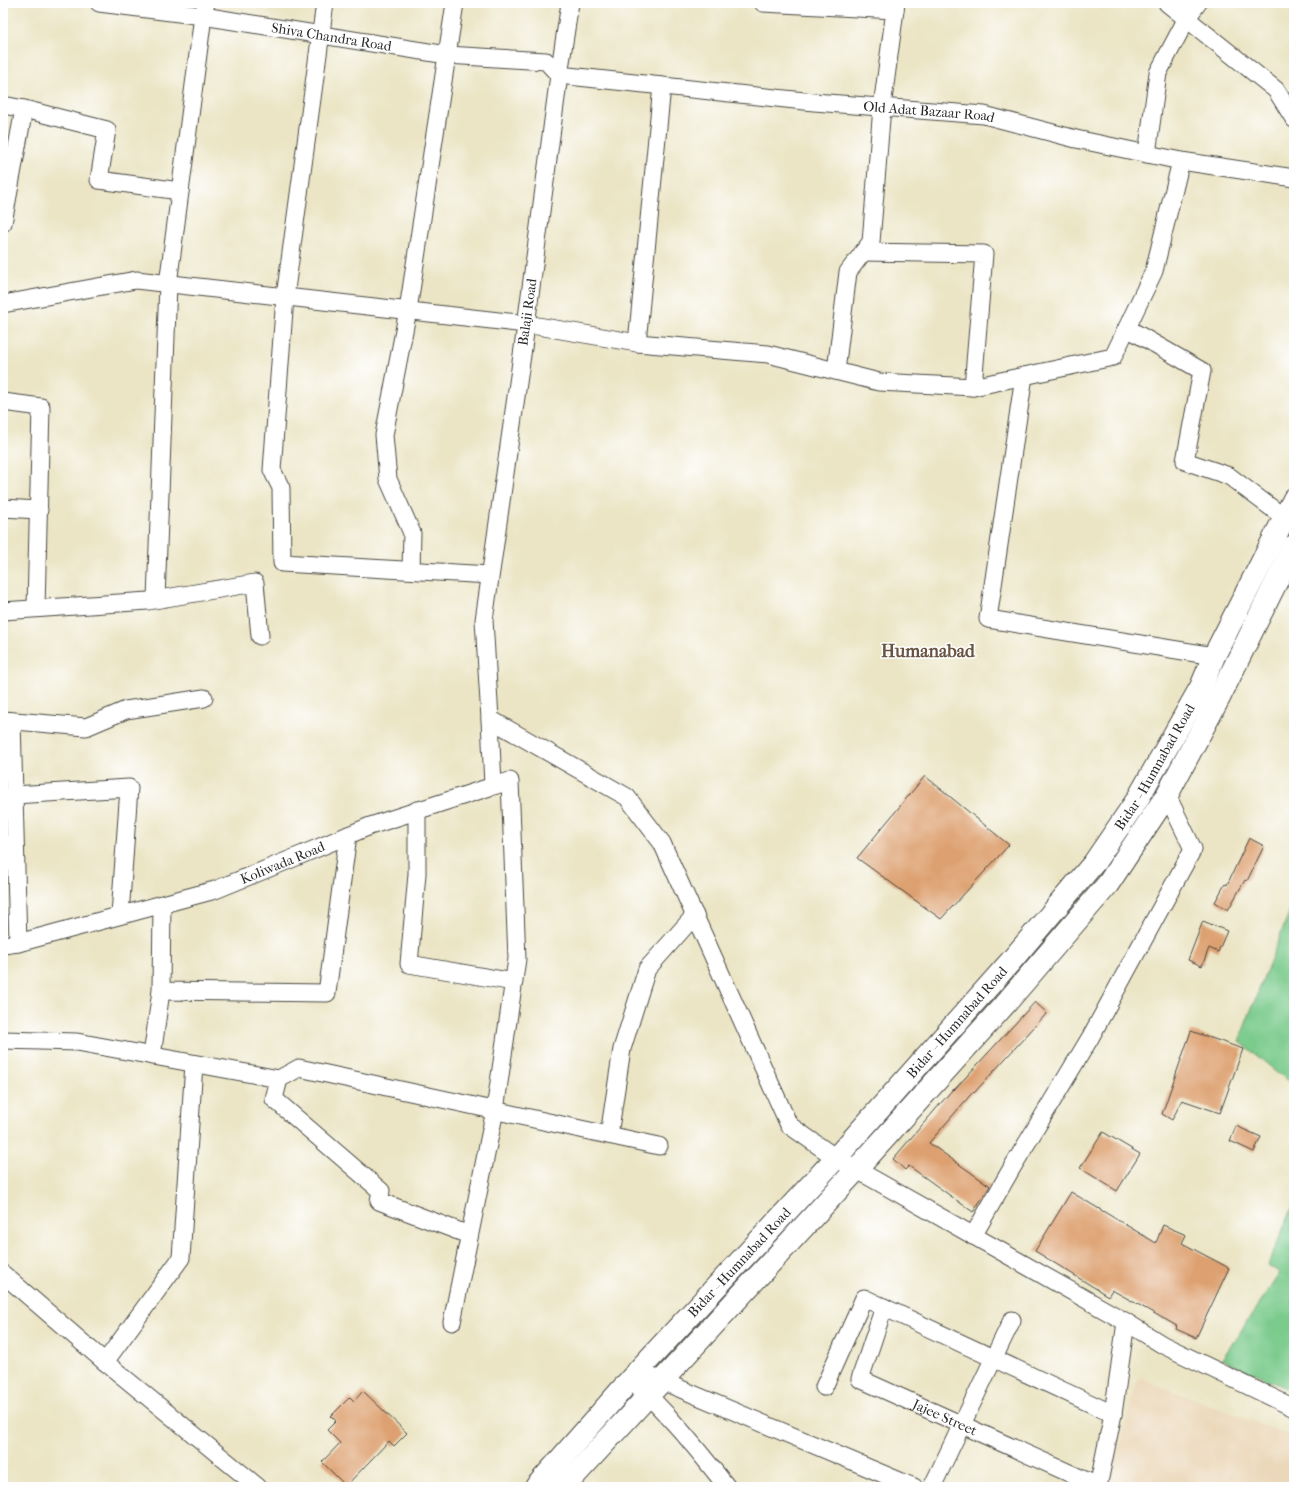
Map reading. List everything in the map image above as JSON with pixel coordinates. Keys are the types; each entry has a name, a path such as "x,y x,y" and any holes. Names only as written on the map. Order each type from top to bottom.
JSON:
{"main road":[{"name":"Bidar - Humnabad Road","path":"536,1487 634,1375 836,1158 1010,961 1094,862 1137,800 1201,686 1214,656 1289,508"},
{"name":"Bidar - Humnabad Road","path":"564,1487 856,1170 1006,1003 1108,884 1167,795 1220,696 1294,546"}],"street":[{"name":"Shiva Chandra Road","path":"99,3 205,10 321,35 447,54 546,61 559,75"},
{"path":"325,3 285,297 272,470 281,488 282,563 490,574"},
{"path":"411,569 412,533 388,479 384,435 408,310 455,3"},
{"name":"Balaji Road","path":"490,719 484,620 570,3"},
{"path":"774,3 896,6 882,108 872,242 848,272 836,371"},
{"path":"1168,3 1276,90 1294,119"},
{"path":"1147,154 1158,72 1187,18 1198,3"},
{"path":"156,599 168,284 205,10"},
{"name":"Old Adat Bazaar Road","path":"559,75 814,102 984,115 1076,139 1181,161 1294,178"},
{"path":"637,343 662,86"},
{"path":"3,105 107,130 99,180 180,191"},
{"path":"3,223 24,109"},
{"path":"3,304 136,280 526,324 637,343 768,354 879,382 973,386 1113,357 1154,271 1181,161"},
{"path":"864,252 984,254 973,386"},
{"path":"1127,328 1202,371 1185,461 1229,476 1289,508"},
{"path":"1024,376 988,619 1214,656"},
{"path":"3,402 42,407 36,608"},
{"path":"3,508 39,510"},
{"path":"3,611 156,599 255,583 260,636"},
{"path":"10,944 14,795 8,720 86,727 126,710 204,698"},
{"path":"490,719 493,786"},
{"path":"490,719 627,797 662,843 789,1125 856,1170 1163,1344 1294,1408"},
{"name":"Koliwada Road","path":"10,944 215,890 370,826 510,781 517,959 514,982"},
{"path":"14,795 129,788 120,915"},
{"path":"973,1236 1090,1038 1193,849 1167,795"},
{"path":"416,810 417,874 409,964 514,982 495,1110 452,1322"},
{"path":"161,992 327,993 348,835"},
{"path":"152,1056 161,992 162,904"},
{"path":"609,1135 622,1049 647,969 694,915"},
{"path":"3,1040 77,1042 279,1079 299,1068 659,1146"},
{"path":"105,1362 181,1258 194,1064"},
{"path":"279,1079 274,1099 381,1191 379,1201 470,1235"},
{"path":"3,1274 105,1362 258,1487"},
{"path":"824,1387 864,1298 1113,1414"},
{"name":"Jajee Street","path":"884,1307 860,1379 1098,1487"},
{"path":"932,1487 1012,1320"},
{"path":"1098,1487 1113,1414 1126,1322"},
{"path":"634,1375 656,1388 914,1487"},
{"path":"656,1388 697,1449 727,1487"}],"shaded area":[{"path":"1138,1378 1294,1437 1294,1487 1108,1487"}],"green space":[{"path":"1294,900 1294,1086 1239,1041"},
{"path":"1294,1203 1294,1392 1222,1359 1280,1273 1268,1265"}],"building":[{"path":"925,776 1009,845 941,919 857,858"},
{"path":"1249,838 1264,846 1247,881 1245,880 1228,910 1215,902 1225,884 1227,885"},
{"path":"1203,921 1227,931 1218,952 1209,948 1202,966 1188,960"},
{"path":"1035,1002 1047,1013 974,1093 973,1092 929,1143 990,1186 973,1212 909,1166 905,1170 893,1159 953,1089 954,1090"},
{"path":"1191,1031 1243,1049 1220,1113 1182,1100 1172,1120 1162,1114"},
{"path":"1236,1126 1261,1137 1254,1152 1230,1141"},
{"path":"1103,1132 1140,1154 1117,1191 1080,1168"},
{"path":"1071,1192 1156,1243 1163,1225 1186,1235 1182,1243 1229,1268 1196,1338 1176,1329 1177,1326 1112,1290 1108,1296 1035,1251"},
{"path":"363,1391 407,1433 394,1446 389,1441 346,1486 322,1462 340,1443 327,1430 336,1421 331,1416 350,1397 354,1401"}],"district":[{"name":"Humanabad","path":"928,651"}]}
